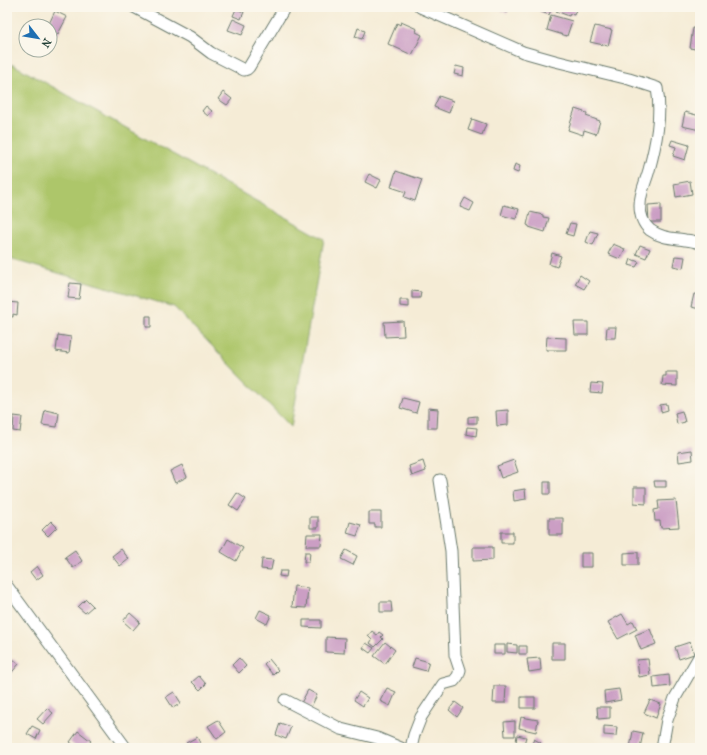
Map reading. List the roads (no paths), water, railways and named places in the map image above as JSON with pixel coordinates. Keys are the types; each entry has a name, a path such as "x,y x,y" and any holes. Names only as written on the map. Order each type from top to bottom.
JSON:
{"street":[{"path":"134,7 190,37 211,53 246,70 286,7"},
{"path":"420,7 523,52 629,79 657,88 659,113 649,168 641,197 640,212 649,229 661,236 700,243"},
{"path":"411,748 421,717 443,684 454,681 460,670 455,655 451,551 440,480"},
{"path":"7,586 126,748"},
{"path":"662,748 667,720 675,698 700,655"},
{"path":"285,700 341,730 377,738 401,748"}]}
